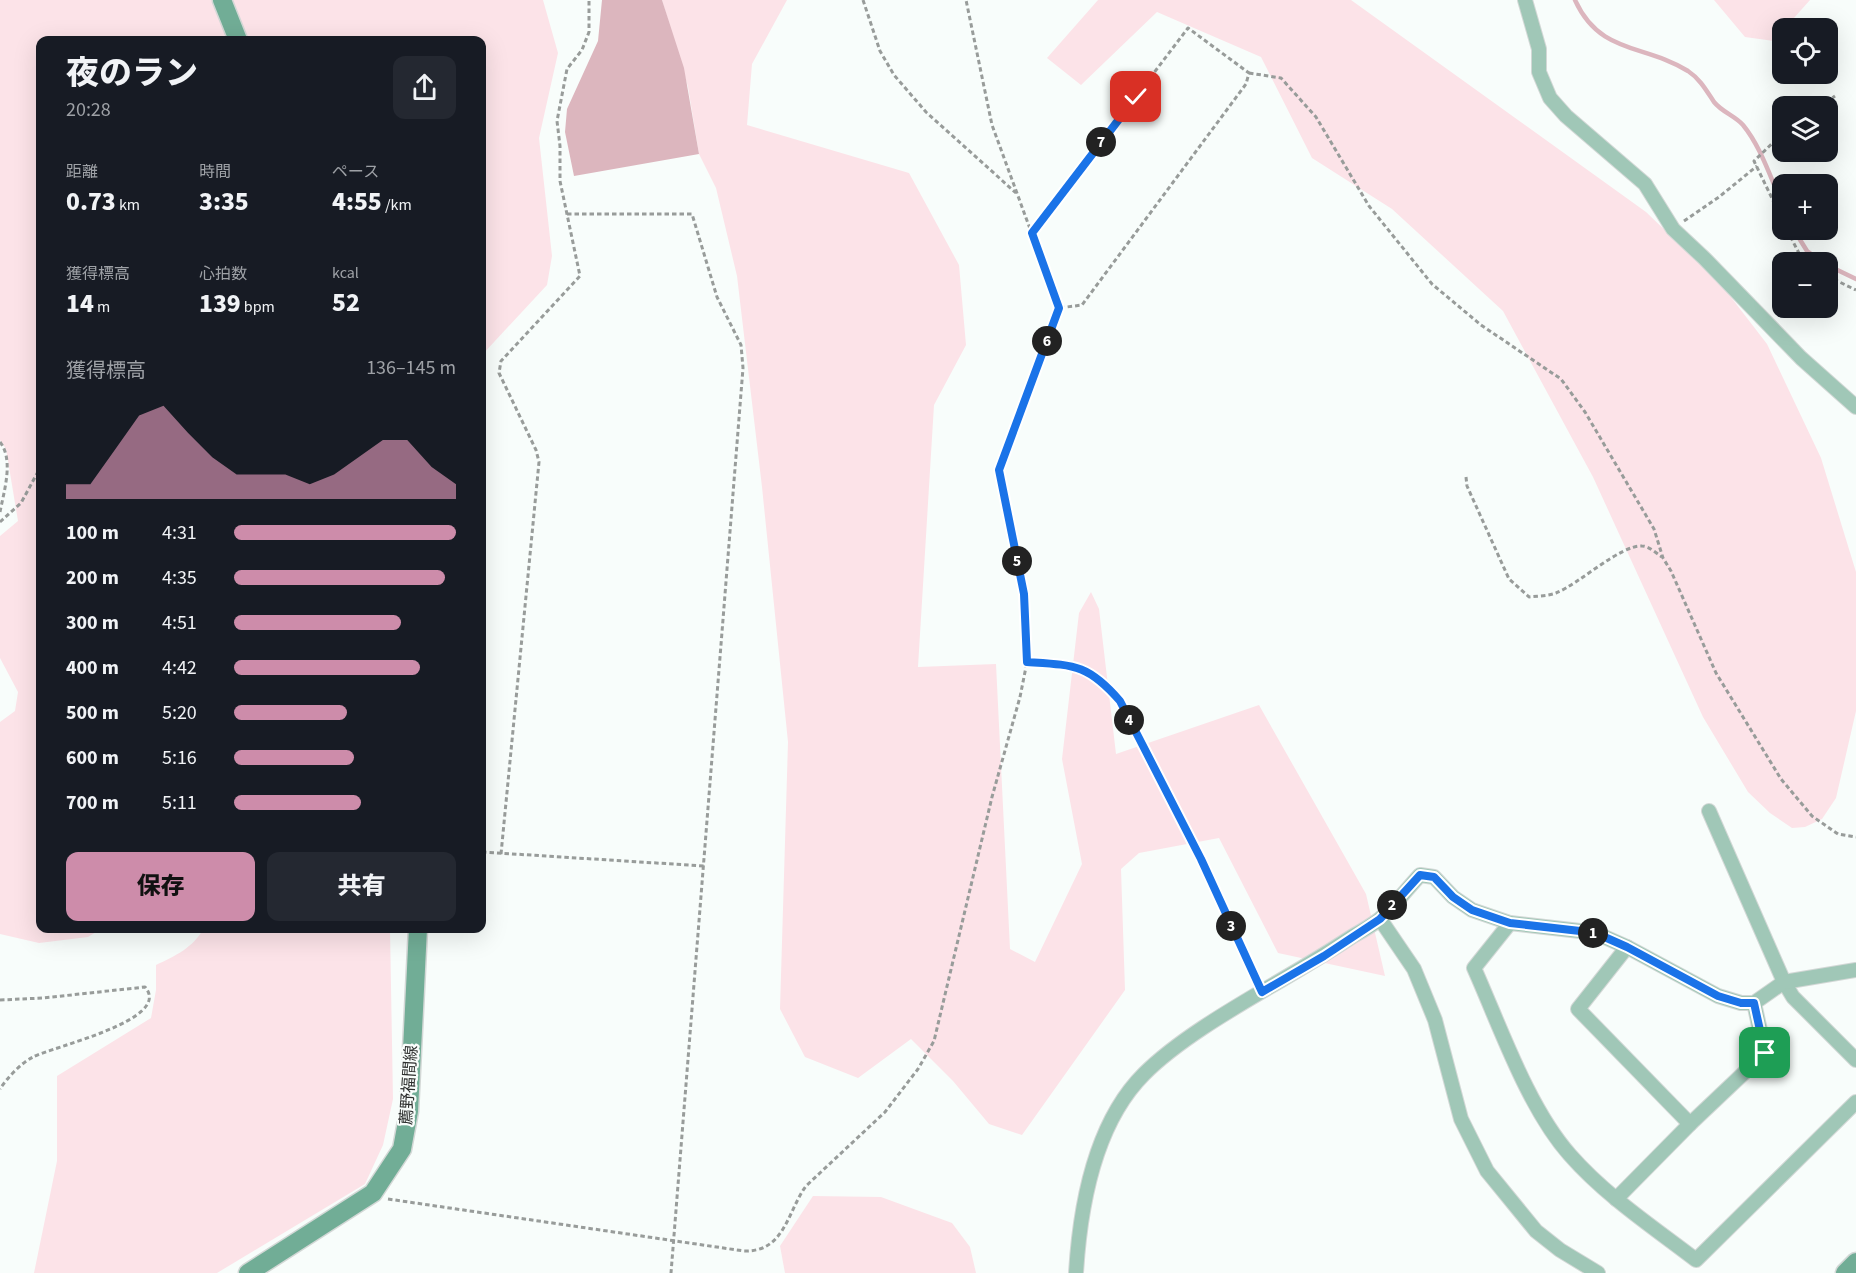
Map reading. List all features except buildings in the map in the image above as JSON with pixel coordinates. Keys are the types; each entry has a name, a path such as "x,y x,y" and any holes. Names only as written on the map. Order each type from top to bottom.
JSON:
{"main road":[{"path":"222,0 236,36"},
{"name":"薦野福間線","path":"248,1273 373,1193 402,1149 409,1111 418,933"},
{"path":"1845,1273 1856,1262"}],"street":[{"path":"1525,0 1539,49 1539,72 1550,98 1603,150 1645,184 1673,229 1801,358 1856,407"},
{"path":"1709,811 1784,982 1793,997 1856,1060"},
{"path":"1076,1273 1083,1205 1108,1127 1122,1102 1143,1074 1172,1050 1235,1007 1324,956 1380,919 1420,875 1434,877 1453,897 1472,910 1510,923 1600,935 1718,996 1741,1003 1754,1003 1784,982 1856,970"},
{"path":"1380,919 1414,969 1435,1020 1461,1119 1487,1171 1536,1231 1560,1250 1598,1273"},
{"path":"1510,923 1474,968 1539,1112 1568,1153 1593,1180 1696,1260 1856,1102"},
{"path":"1627,947 1578,1009 1690,1124"},
{"path":"1616,1199 1765,1053 1754,1003"}],"path":[{"path":"501,854 539,462 536,450 499,373 501,361 580,276 560,181 557,120 567,69 582,50 589,32 589,0"},
{"path":"863,0 880,51 894,75 926,112 1017,194"},
{"path":"373,1193 391,1201 744,1251 758,1251 767,1247 787,1222 806,1185 874,1125 918,1069 934,1041 992,797 1020,697 1027,662 1024,594 999,470 1059,308 992,125 966,0"},
{"path":"1032,233 1188,28 1249,73 1281,78 1316,117 1369,206 1432,284 1481,325 1561,379 1585,412 1654,529 1663,558 1671,571 1716,673 1781,779 1812,816 1838,834 1856,837"},
{"path":"1059,308 1082,305 1246,84 1249,73"},
{"path":"1772,145 1754,161 1772,199"},
{"path":"1673,229 1756,166"},
{"path":"567,214 692,214 717,297 741,345 743,368 671,1273"},
{"path":"1838,281 1856,290"},
{"path":"0,442 6,449 7,475 0,512"},
{"path":"0,522 21,503 36,475"},
{"path":"1466,477 1467,486 1509,579 1529,597 1555,593 1572,585 1619,554 1635,547 1642,546 1663,558"},
{"path":"1027,662 1059,664 1084,670 1103,681 1120,701 1201,859 1262,992"},
{"path":"486,852 705,866"},
{"path":"0,1000 43,998 145,987 150,993 150,1001 142,1012 126,1024 31,1057 0,1089"}],"shaded area":[{"path":"0,0 543,0 558,53 539,138 552,256 547,285 486,351 486,36 36,36 36,933 94,933 88,937 39,943 0,934 0,722 15,711 18,692 0,658 0,536 18,521 6,449 0,440"},
{"path":"602,0 662,0 684,68 699,154 574,176 565,132 567,109 598,41"},
{"path":"662,0 787,0 752,64 747,125 909,173 959,265 966,345 934,405 918,667 996,664 1010,949 1035,962 1082,864 1062,759 1079,613 1091,592 1099,609 1116,754 1259,705 1366,894 1385,976 1278,953 1219,838 1139,853 1121,869 1125,990 1022,1135 989,1124 953,1081 911,1039 858,1078 805,1057 780,1009 788,742 762,487 737,276 716,188 699,154 688,87"},
{"path":"1098,0 1351,0 1646,212 1720,283 1767,344 1821,458 1856,572 1856,711 1836,798 1822,819 1805,827 1792,828 1770,813 1748,792 1703,717 1593,477 1503,311 1392,209 1312,158 1261,57 1157,12 1081,85 1047,58"},
{"path":"1714,0 1810,0 1794,18 1772,18 1772,41 1745,37"},
{"path":"201,933 390,933 393,1099 383,1145 365,1184 217,1273 34,1273 57,1161 57,1076 151,1018 156,990 156,965 177,955"},
{"path":"813,1196 881,1197 952,1223 970,1247 976,1273 785,1273 780,1246"}],"waterway":[{"path":"1575,0 1585,18 1610,40 1672,62 1696,78 1714,102 1743,125 1760,152 1772,180"},
{"path":"1800,240 1808,252"},
{"path":"1838,270 1856,279"}],"route":[{"path":"1136,97 1032,233 1059,308 999,470 1024,594 1027,662 1059,664 1084,670 1103,681 1120,701 1201,859 1262,992 1324,956 1380,919 1420,875 1434,877 1453,897 1472,910 1510,923 1600,935 1718,996 1741,1003 1754,1003 1765,1053"}]}
